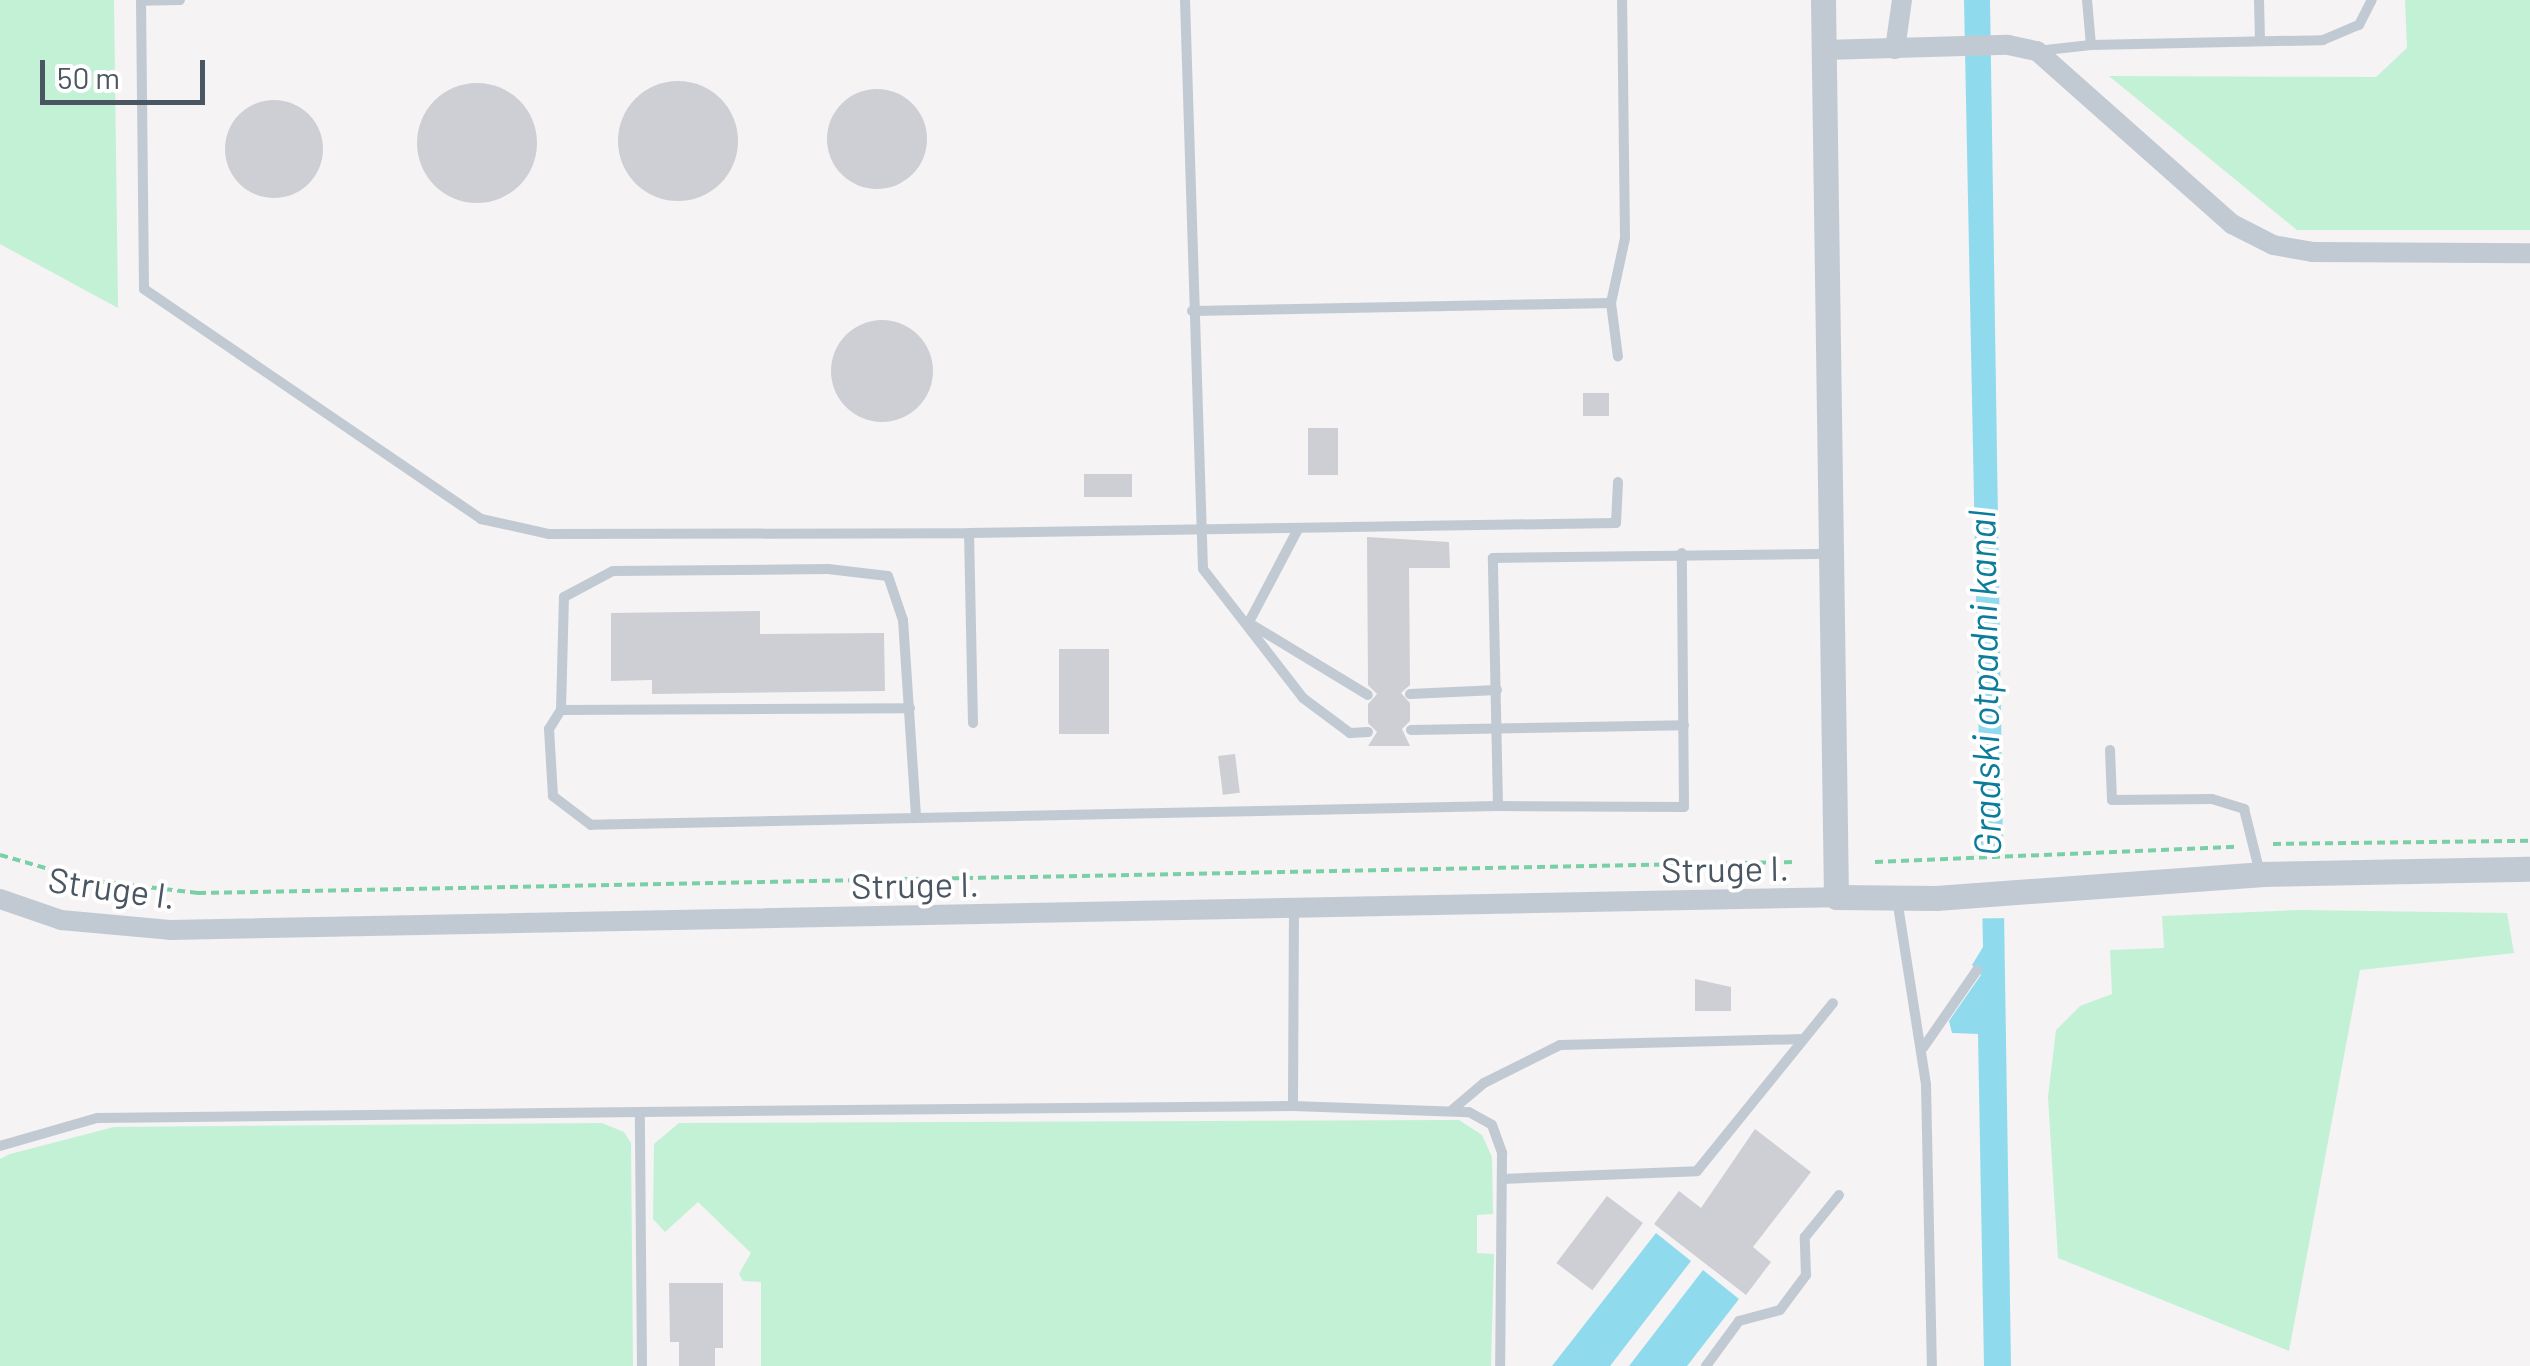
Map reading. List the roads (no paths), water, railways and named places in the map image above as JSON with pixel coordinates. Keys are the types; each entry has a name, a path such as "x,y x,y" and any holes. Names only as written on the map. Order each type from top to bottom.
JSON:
{"street":[{"path":"1823,0 1836,898 1936,898 2260,874 2530,869"},
{"path":"1895,48 1902,0"},
{"path":"1824,50 2008,45 2037,51 2232,224 2273,245 2312,252 2530,254"},
{"name":"Struge I.","path":"0,899 61,920 170,930 1836,898"}],"lane":[{"path":"180,0 141,0 144,289 482,519 549,534 1297,531 1616,524 1618,482"},
{"path":"1185,0 1197,529 1203,569 1249,622 1303,698 1350,733 1368,732"},
{"path":"1618,357 1610,304 1625,238 1622,0"},
{"path":"2088,0 2091,45"},
{"path":"2259,0 2260,42"},
{"path":"2037,51 2091,45 2260,42 2344,35 2359,25 2372,0"},
{"path":"1192,311 1610,304"},
{"path":"1249,622 1297,531"},
{"path":"969,533 973,723"},
{"path":"916,818 903,620 888,576 828,568 613,570 586,580 564,597 561,710 550,730 552,796 591,825 1498,806 1684,807 1682,553"},
{"path":"1498,806 1493,558 1833,554"},
{"path":"1249,622 1368,695"},
{"path":"1410,694 1497,690"},
{"path":"561,710 910,708"},
{"path":"1410,730 1684,725"},
{"path":"2110,750 2112,800 2212,799 2244,809 2260,874"},
{"path":"1896,898 1922,1048 1932,1366"},
{"path":"1294,910 1294,1106"},
{"path":"1922,1048 1977,970"},
{"path":"1502,1179 1697,1171 1832,1003"},
{"path":"1452,1111 1501,1074 1560,1045 1803,1039"},
{"path":"0,1146 97,1118 1294,1106 1470,1112 1492,1125 1502,1179 1500,1366"},
{"path":"640,1112 642,1366"},
{"path":"1706,1366 1739,1321 1780,1310 1806,1275 1805,1237 1839,1195"}],"water":[{"name":"Gradski otpadni kanal","path":"1964,0 1990,0 2011,1366 1984,1366 1978,1034 1952,1033 1949,1021 1981,975 1972,965 1983,947"},
{"path":"1656,1233 1691,1261 1610,1366 1552,1366"},
{"path":"1703,1270 1739,1299 1687,1366 1629,1366"}]}
